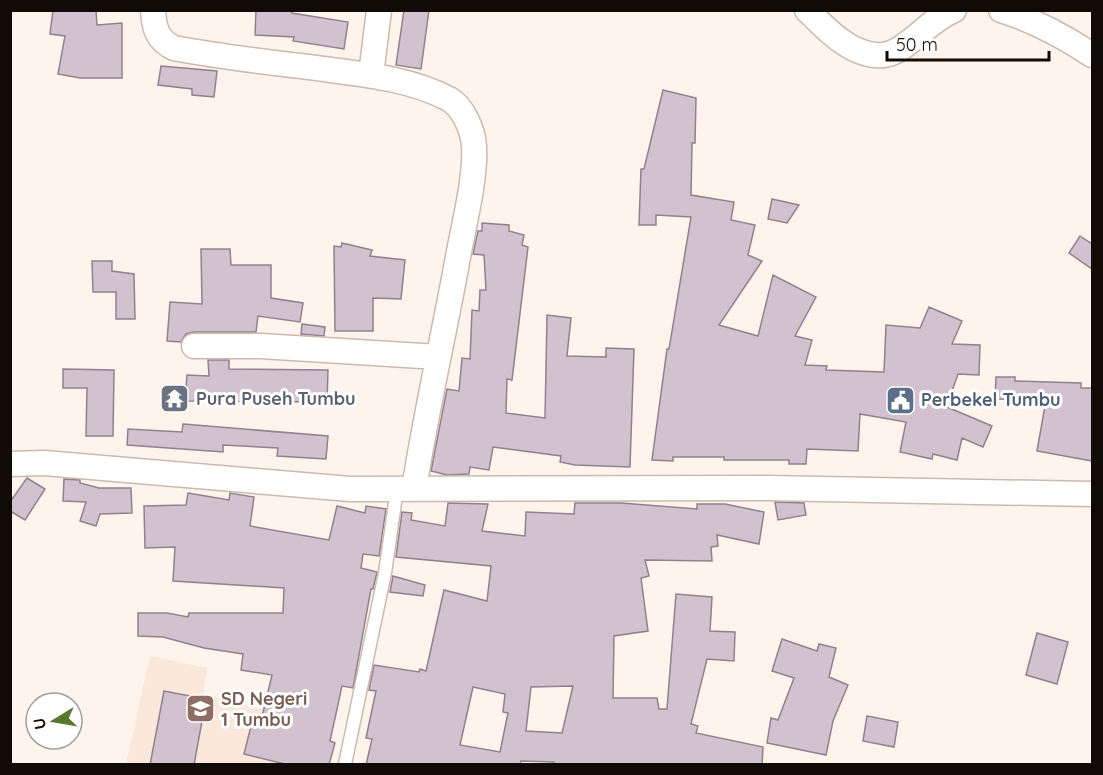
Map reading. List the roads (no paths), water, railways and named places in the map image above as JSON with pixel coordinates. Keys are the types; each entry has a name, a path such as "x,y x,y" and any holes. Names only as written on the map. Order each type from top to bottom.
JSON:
{"street":[{"path":"153,10 158,34 166,44 174,48 371,75 429,90 452,101 471,129 474,144 474,169 438,357 405,489"},
{"path":"371,75 379,10"},
{"path":"807,10 825,28 851,46 860,51 883,55 896,51 930,24 954,10"},
{"path":"1001,10 1017,15 1074,42 1092,56"},
{"path":"194,346 261,346 438,357"},
{"path":"10,464 44,463 310,486 405,489 779,488 1092,494"}],"lane":[{"path":"345,765 405,489"}],"place":[{"name":"Pura Puseh Tumbu","path":"175,399"},
{"name":"Perbekel Tumbu","path":"900,400"},
{"name":"SD Negeri 1 Tumbu","path":"200,709"}]}
